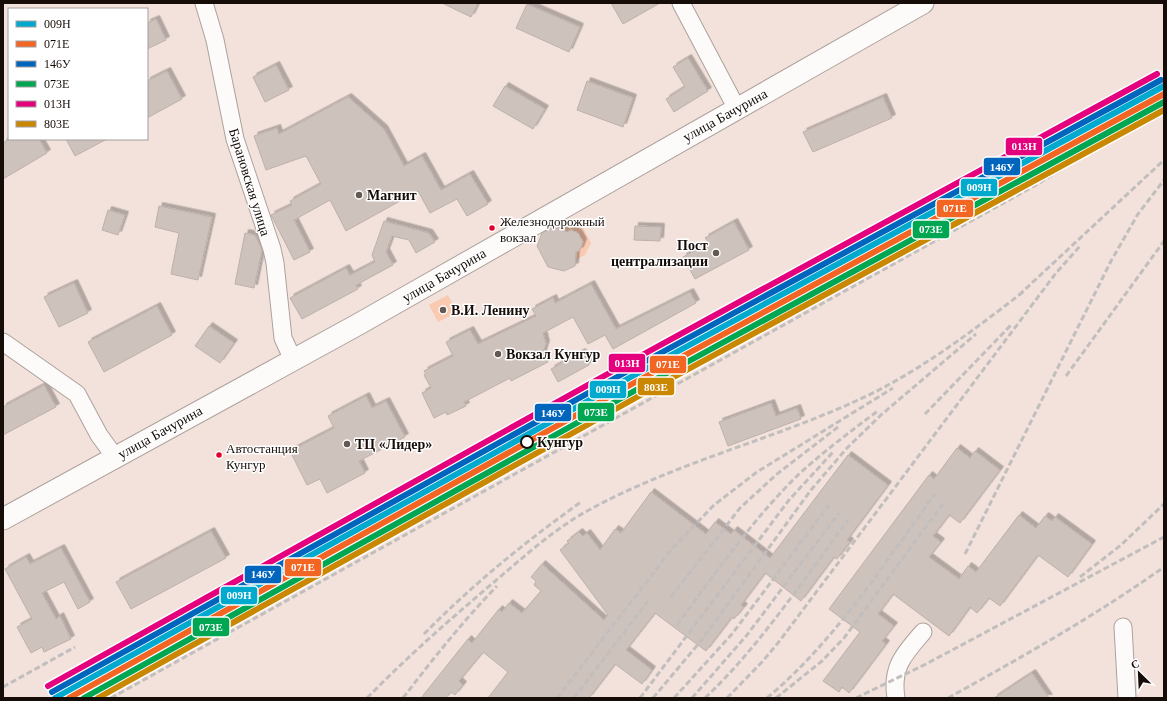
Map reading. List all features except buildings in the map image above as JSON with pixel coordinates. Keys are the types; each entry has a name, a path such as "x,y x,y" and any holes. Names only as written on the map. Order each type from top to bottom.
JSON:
{"street":[{"name":"Барановская улица","path":"204,3 216,40 235,139 272,249 275,263 283,338 293,360"},
{"path":"681,3 737,109"},
{"name":"улица Бачурина","path":"3,519 293,360 923,3"},
{"path":"3,342 77,394 99,435 115,457"},
{"path":"1123,627 1126,698"},
{"path":"896,698 894,680 896,670 907,651 923,632"}],"shaded area":[{"path":"570,223 583,228 591,243 585,255 575,260 553,242 558,228"},
{"path":"448,295 457,312 438,322 429,305"}],"railway":[{"path":"111,698 1036,185 1164,105"},
{"path":"1019,295 1164,160"},
{"path":"965,554 1111,261 1138,214 1164,180"},
{"path":"1066,376 1164,241"},
{"path":"727,698 778,643 1056,273 1080,246"},
{"path":"367,698 415,651 466,606 542,542 575,518 619,494 686,466 823,415 878,390 942,352 1023,292"},
{"path":"925,414 1012,324"},
{"path":"653,698 700,642 811,490 847,448 881,415 976,334"},
{"path":"557,698 672,549 714,505 757,472 893,388"},
{"path":"677,625 734,548 781,492 817,458 879,410"},
{"path":"671,597 740,508 777,474 838,427"},
{"path":"640,698 789,500 834,451"},
{"path":"767,698 792,676 836,627 877,575 935,494"},
{"path":"776,698 822,661 844,638 945,501"},
{"path":"424,634 480,581 581,502"},
{"path":"1080,577 1121,545 1164,504"},
{"path":"674,698 732,634 829,505"},
{"path":"692,698 747,635 839,513"},
{"path":"705,698 725,678 762,635 798,589 848,520"},
{"path":"856,698 926,664 1164,537"},
{"path":"948,698 1085,619 1164,567"},
{"path":"403,698 448,640 497,586"},
{"path":"574,698 648,601"},
{"path":"3,687 75,647"}],"transit line":[{"name":"013Н","path":"48,686 622,366 1157,74"},
{"name":"146У","path":"52,692 626,372 1161,80"},
{"name":"009Н","path":"55,698 629,378 1164,86"},
{"name":"071Е","path":"69,698 632,384 1164,94"},
{"name":"073Е","path":"84,698 636,390 1164,102"},
{"name":"803Е","path":"98,698 639,396 1164,110"}],"place":[{"name":"Магнит","path":"359,195"},
{"name":"Железнодорожный вокзал","path":"492,228"},
{"name":"Пост централизации","path":"716,253"},
{"name":"В.И. Ленину","path":"443,310"},
{"name":"Вокзал Кунгур","path":"498,354"},
{"name":"Кунгур","path":"527,442"},
{"name":"ТЦ «Лидер»","path":"347,444"},
{"name":"Автостанция Кунгур","path":"219,455"}]}
